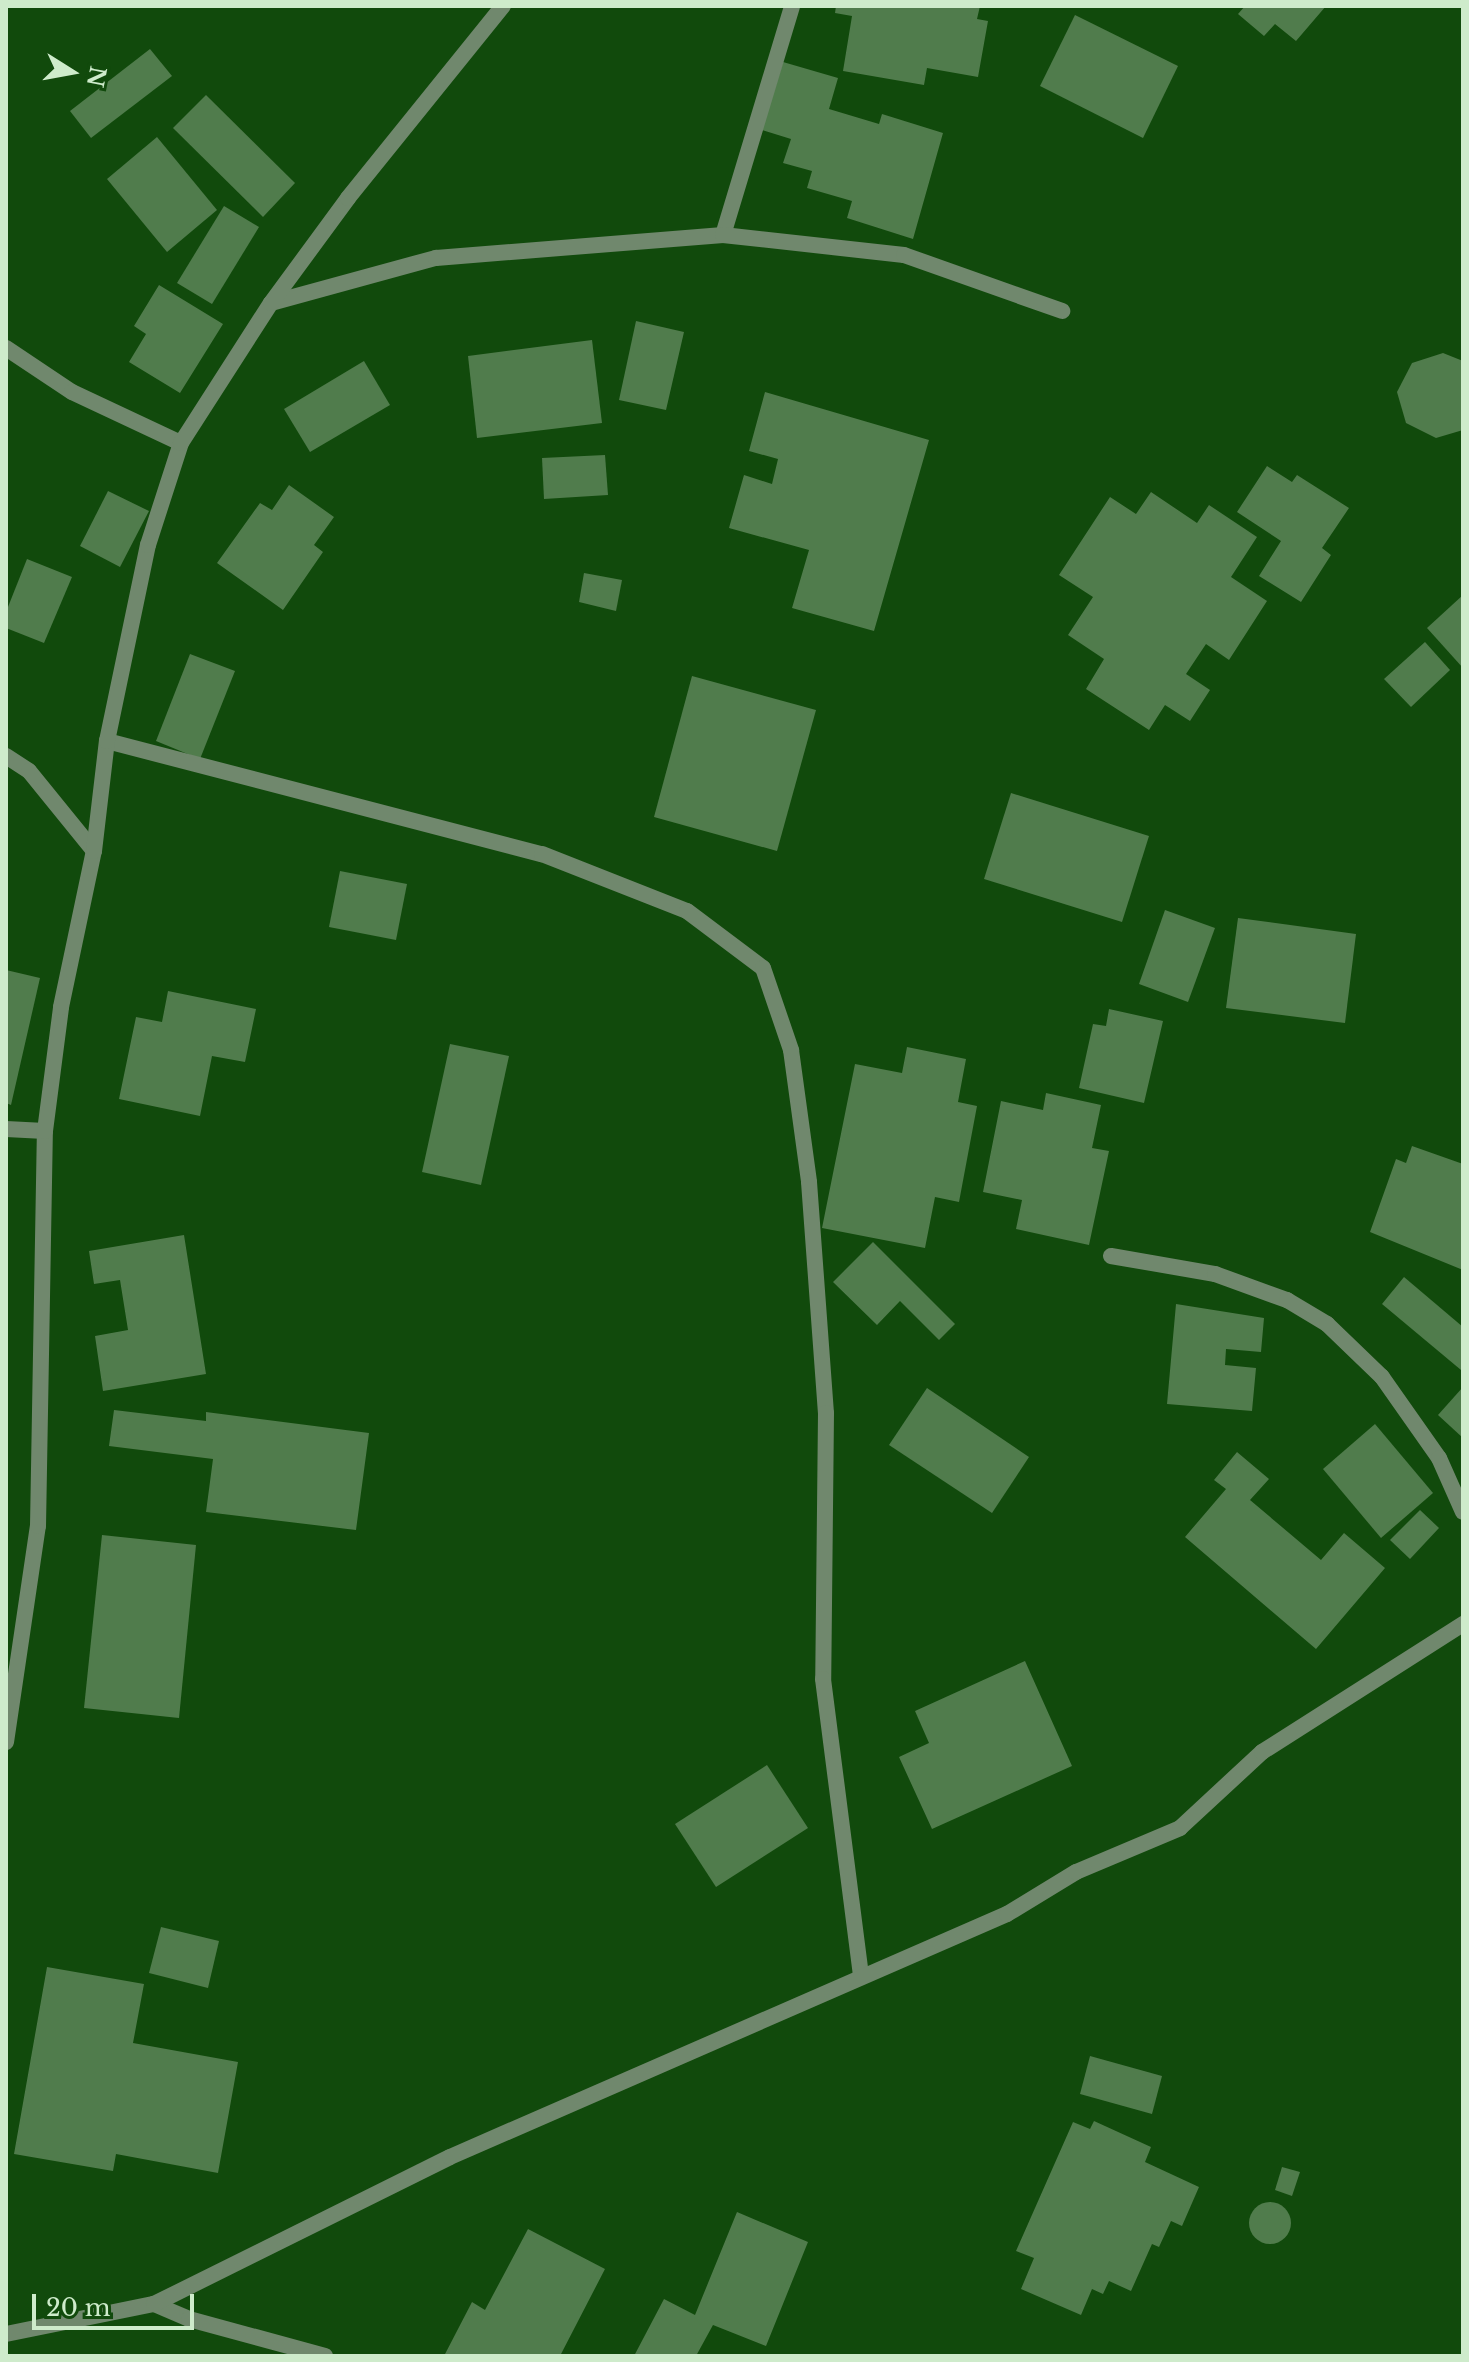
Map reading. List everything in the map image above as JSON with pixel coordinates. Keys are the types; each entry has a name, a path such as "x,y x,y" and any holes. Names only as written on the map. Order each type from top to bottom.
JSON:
{"street":[{"path":"6,1742 38,1526 45,1131 61,1007 94,851 107,741 148,545 181,443 271,303 348,198 503,6"},
{"path":"723,235 792,6"},
{"path":"271,303 436,258 723,235 904,255 1062,311"},
{"path":"6,348 72,392 181,443"},
{"path":"107,741 542,854 687,911 763,968 791,1050 809,1182 826,1413 823,1679 861,1977"},
{"path":"6,756 29,771 94,851"},
{"path":"6,1129 45,1131"},
{"path":"1111,1256 1215,1274 1287,1300 1327,1324 1382,1377 1439,1458 1463,1512"},
{"path":"6,2334 154,2304 450,2157 1007,1914 1076,1872 1180,1828 1262,1752 1463,1624"},
{"path":"154,2304 189,2319 325,2356"}],"building":[{"path":"836,6 980,6 977,19 988,21 978,77 927,68 924,85 843,71 852,16 835,13"},
{"path":"1245,6 1326,6 1296,41 1275,24 1264,36 1238,14"},
{"path":"1075,15 1178,66 1143,138 1040,86"},
{"path":"150,49 172,76 91,138 70,111"},
{"path":"783,62 838,78 829,109 879,124 882,114 943,133 913,239 847,218 852,201 807,188 812,171 783,163 791,139 762,130"},
{"path":"206,95 295,183 263,217 173,128"},
{"path":"157,137 217,210 167,252 107,179"},
{"path":"224,206 259,227 212,304 177,283"},
{"path":"159,285 223,324 180,393 129,362 146,334 134,326"},
{"path":"636,321 684,332 666,410 619,400"},
{"path":"592,340 602,423 477,438 468,356"},
{"path":"1443,353 1463,361 1463,430 1436,438 1406,423 1397,392 1412,363"},
{"path":"364,361 390,405 310,452 284,409"},
{"path":"765,392 929,440 874,631 792,608 809,550 729,528 744,475 772,484 778,459 749,451"},
{"path":"605,455 608,495 544,499 542,458"},
{"path":"1267,466 1292,482 1297,475 1349,508 1322,548 1331,555 1301,602 1259,576 1281,541 1237,512"},
{"path":"289,485 334,517 314,545 323,552 283,610 217,563 260,503 272,510"},
{"path":"108,491 149,511 120,567 80,546"},
{"path":"1151,492 1197,523 1209,505 1257,537 1231,577 1267,601 1229,660 1206,644 1186,674 1210,690 1190,721 1165,705 1149,730 1086,689 1104,659 1068,635 1093,597 1059,575 1110,497 1136,514"},
{"path":"27,559 72,577 44,643 6,628 6,612"},
{"path":"584,573 622,580 616,611 579,602"},
{"path":"1463,595 1463,668 1427,628"},
{"path":"1425,642 1450,670 1411,707 1384,679"},
{"path":"190,654 235,671 200,759 156,741"},
{"path":"692,676 816,710 777,851 654,817"},
{"path":"1011,793 1149,836 1122,922 984,879"},
{"path":"340,871 407,884 396,940 329,927"},
{"path":"1165,910 1215,928 1188,1002 1139,984"},
{"path":"1238,918 1356,934 1345,1023 1226,1008"},
{"path":"6,970 40,978 11,1105 6,1103"},
{"path":"168,991 256,1009 245,1062 212,1056 200,1116 119,1099 136,1017 162,1022"},
{"path":"1109,1009 1163,1021 1144,1103 1079,1088 1093,1024 1106,1026"},
{"path":"450,1044 509,1056 481,1185 422,1172"},
{"path":"907,1047 966,1059 958,1102 977,1106 959,1202 935,1197 925,1248 822,1228 855,1064 902,1073"},
{"path":"1046,1093 1101,1105 1092,1148 1109,1151 1089,1245 1016,1229 1022,1200 983,1192 1001,1101 1043,1110"},
{"path":"1412,1146 1463,1164 1463,1270 1370,1232 1396,1159 1406,1163"},
{"path":"184,1235 206,1374 103,1391 95,1336 128,1330 120,1280 94,1284 89,1251"},
{"path":"873,1242 955,1324 939,1340 900,1301 877,1325 833,1282"},
{"path":"1404,1277 1463,1327 1461,1370 1382,1304"},
{"path":"1176,1304 1264,1318 1261,1352 1226,1349 1225,1365 1256,1368 1252,1411 1167,1404"},
{"path":"1463,1387 1463,1438 1438,1415"},
{"path":"927,1388 1029,1457 992,1513 889,1445"},
{"path":"114,1410 206,1421 206,1412 369,1433 356,1530 206,1512 213,1459 109,1446"},
{"path":"1375,1424 1433,1493 1381,1538 1323,1469"},
{"path":"1237,1452 1269,1479 1250,1500 1321,1560 1344,1533 1385,1568 1316,1649 1185,1537 1226,1489 1214,1480"},
{"path":"1420,1510 1439,1528 1410,1559 1390,1540"},
{"path":"102,1535 196,1545 179,1718 84,1708"},
{"path":"1025,1661 1072,1766 932,1829 899,1757 929,1743 915,1711"},
{"path":"767,1765 808,1828 716,1887 675,1824"},
{"path":"161,1927 219,1941 208,1988 149,1973"},
{"path":"47,1967 144,1984 133,2043 238,2062 218,2173 116,2154 113,2171 14,2154"},
{"path":"1090,2056 1162,2076 1152,2114 1080,2094"},
{"path":"1094,2121 1151,2147 1145,2162 1199,2187 1182,2226 1171,2221 1159,2247 1152,2244 1131,2291 1109,2281 1103,2294 1092,2289 1081,2315 1021,2289 1034,2258 1016,2251 1073,2122 1090,2129"},
{"path":"1282,2167 1300,2172 1292,2196 1275,2190"},
{"path":"1270,2202 1285,2208 1291,2223 1285,2238 1270,2244 1255,2238 1249,2223 1255,2208"},
{"path":"737,2212 808,2242 766,2346 713,2325 696,2356 634,2356 664,2299 695,2315"},
{"path":"528,2229 605,2269 560,2356 444,2356 472,2302 485,2310"}]}
